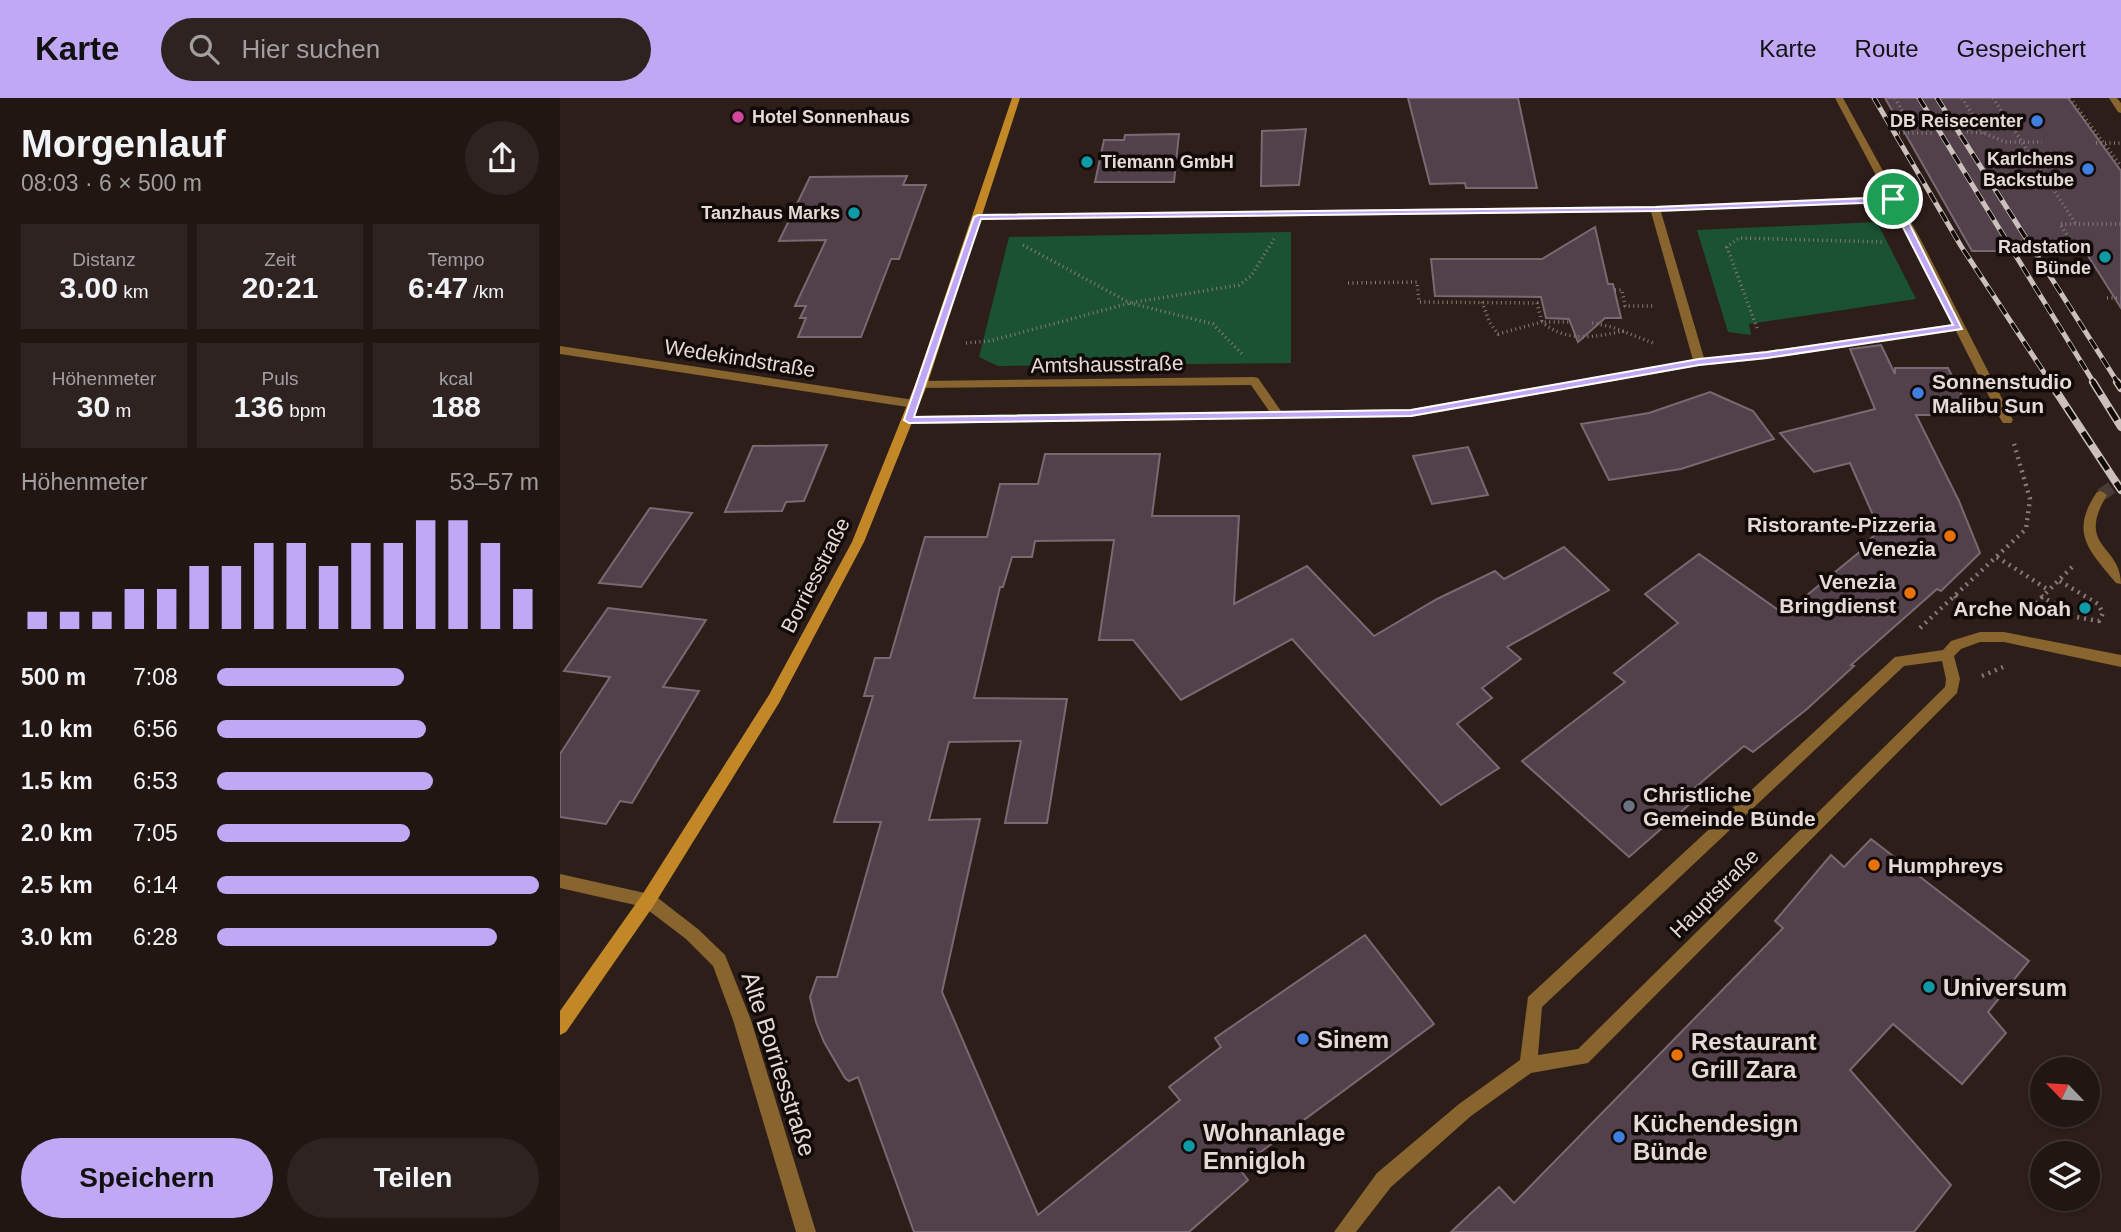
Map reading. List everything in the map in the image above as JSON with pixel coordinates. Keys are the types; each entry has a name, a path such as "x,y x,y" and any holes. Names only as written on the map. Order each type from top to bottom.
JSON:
{"main road":[{"name":"Borriesstraße","path":"560,1026 648,900 774,699 858,542 909,420 1016,98"}],"street":[{"path":"1839,98 1917,242 2007,420"},
{"path":"2112,98 2121,110"},
{"path":"978,217 1655,209 1893,199"},
{"path":"1655,209 1699,362"},
{"path":"909,420 1411,413 1699,362 1767,355 1959,327"},
{"name":"Wedekindstraße","path":"560,350 914,404"},
{"path":"1254,381 1276,413"},
{"name":"Amtshausstraße","path":"921,385 1254,381"},
{"path":"2101,495 2091,507 2087,520 2089,534 2121,579"},
{"name":"Hauptstraße","path":"1528,1065 1534,1003 1900,661 1947,655 1956,645 1980,636 2004,637 2121,661"},
{"name":"Hauptstraße","path":"1344,1232 1384,1180 1465,1110 1528,1065 1581,1057 1591,1048 1952,689 1953,679 1947,655"},
{"path":"560,881 648,900"},
{"name":"Alte Borriesstraße","path":"648,900 692,934 719,961 742,1020 806,1232"}],"path":[{"path":"1895,98 1914,133"},
{"path":"1962,98 1984,133"},
{"path":"1993,98 2076,224"},
{"path":"2070,98 2121,166"},
{"path":"1899,132 1934,133"},
{"path":"1967,132 1984,133 2004,142 2042,142"},
{"path":"2096,143 2121,144"},
{"path":"934,345 990,341 1130,303 1239,285 1251,276 1292,213"},
{"path":"978,217 1130,303 1213,324 1248,360 1254,381"},
{"path":"2036,244 2073,245 2060,224 2121,224"},
{"path":"1767,355 1727,247 1739,239 1917,242"},
{"path":"1348,283 1417,282 1419,302 1537,303 1542,322 1548,329 1585,339 1624,331"},
{"path":"1615,290 1622,290 1625,306"},
{"path":"2107,298 2121,298"},
{"path":"1482,302 1497,334 1542,322 1570,322"},
{"path":"1592,323 1612,327"},
{"path":"1911,636 2026,529 2030,499 2007,420"},
{"path":"1997,557 2047,589"},
{"path":"2029,609 2070,568"},
{"path":"2041,596 2075,618 2088,622 2099,621 2103,613 2098,604 2057,580"}],"green space":[{"path":"1877,222 1916,299 1749,324 1751,335 1728,332 1697,230"},
{"path":"1291,232 1291,363 998,366 979,357 1009,237"}],"building":[{"path":"1408,98 1518,98 1537,188 1466,188 1465,183 1430,184"},
{"path":"1885,98 2068,98 2121,171 2121,308 2085,251 1972,251"},
{"path":"1306,129 1299,185 1261,186 1262,131"},
{"path":"1179,134 1174,182 1095,182 1104,140 1124,140 1125,135"},
{"path":"907,176 903,185 926,185 899,259 891,259 861,337 798,337 806,318 800,318 806,306 795,306 826,240 779,241 810,177"},
{"path":"1595,227 1608,284 1613,284 1621,318 1605,318 1578,342 1569,319 1546,318 1541,297 1435,296 1431,259 1542,259"},
{"path":"1881,345 1895,374 1895,368 1948,368 1972,415 1916,415 1959,501 1980,553 1941,591 1937,589 1851,665 1854,666 1807,709 1753,752 1744,746 1684,797 1691,803 1629,857 1522,761 1625,682 1614,673 1678,623 1645,594 1699,554 1784,614 1868,545 1865,543 1880,531 1850,463 1814,472 1780,433 1875,409 1850,349"},
{"path":"1710,392 1753,411 1774,439 1681,469 1609,480 1581,424 1649,413"},
{"path":"827,445 804,501 786,502 782,511 725,512 753,446"},
{"path":"1468,447 1488,495 1432,504 1413,456"},
{"path":"1045,454 1160,454 1152,516 1239,516 1234,604 1307,566 1374,636 1437,599 1495,571 1504,579 1564,547 1609,590 1507,647 1521,659 1482,688 1492,698 1457,724 1499,768 1441,805 1292,639 1181,700 1133,640 1099,640 1114,540 1035,541 1032,557 1012,557 1003,587 1000,587 974,698 1067,699 1047,823 1005,823 1021,741 949,742 929,820 980,819 942,992 1038,1215 1180,1100 1169,1087 1221,1047 1215,1038 1365,935 1434,1024 1239,1168 1248,1180 1189,1232 914,1232 858,1077 849,1081 845,1078 824,1042 810,997 817,977 837,977 881,822 834,822 873,696 864,696 875,658 890,658 925,537 987,537 1000,484 1038,484"},
{"path":"650,508 692,513 641,587 599,583"},
{"path":"608,608 706,620 663,687 699,691 632,803 620,801 606,824 560,817 560,754 610,677 564,671"},
{"path":"1871,839 2029,961 1988,1012 2006,1033 1962,1084 1893,1024 1850,1070 1951,1185 1914,1232 1451,1232 1499,1187 1514,1203 1783,928 1775,921 1831,855 1844,867"}],"tunnel":[{"path":"2101,495 2121,481"}],"railway":[{"path":"1874,98 1961,246 2051,383"},
{"path":"1919,98 2094,383"},
{"path":"1937,98 2118,383"},
{"path":"2050,382 2121,490"},
{"path":"2093,382 2121,427"},
{"path":"2117,382 2121,388"}],"place":[{"name":"Hotel Sonnenhaus","path":"738,117"},
{"name":"DB Reisecenter","path":"2037,121"},
{"name":"Tiemann GmbH","path":"1087,162"},
{"name":"Karlchens Backstube","path":"2088,169"},
{"name":"Tanzhaus Marks","path":"854,213"},
{"name":"Radstation Bünde","path":"2105,257"},
{"name":"Sonnenstudio Malibu Sun","path":"1918,393"},
{"name":"Ristorante-Pizzeria Venezia","path":"1950,536"},
{"name":"Venezia Bringdienst","path":"1910,593"},
{"name":"Arche Noah","path":"2085,608"},
{"name":"Christliche Gemeinde Bünde","path":"1629,806"},
{"name":"Humphreys","path":"1874,865"},
{"name":"Universum","path":"1929,987"},
{"name":"Sinem","path":"1303,1039"},
{"name":"Restaurant Grill Zara","path":"1677,1055"},
{"name":"Küchendesign Bünde","path":"1619,1137"},
{"name":"Wohnanlage Ennigloh","path":"1189,1146"}],"route":[{"path":"1893,199 1959,327 1767,355 1699,362 1411,413 909,420 978,217 1655,209 1893,199"}]}
